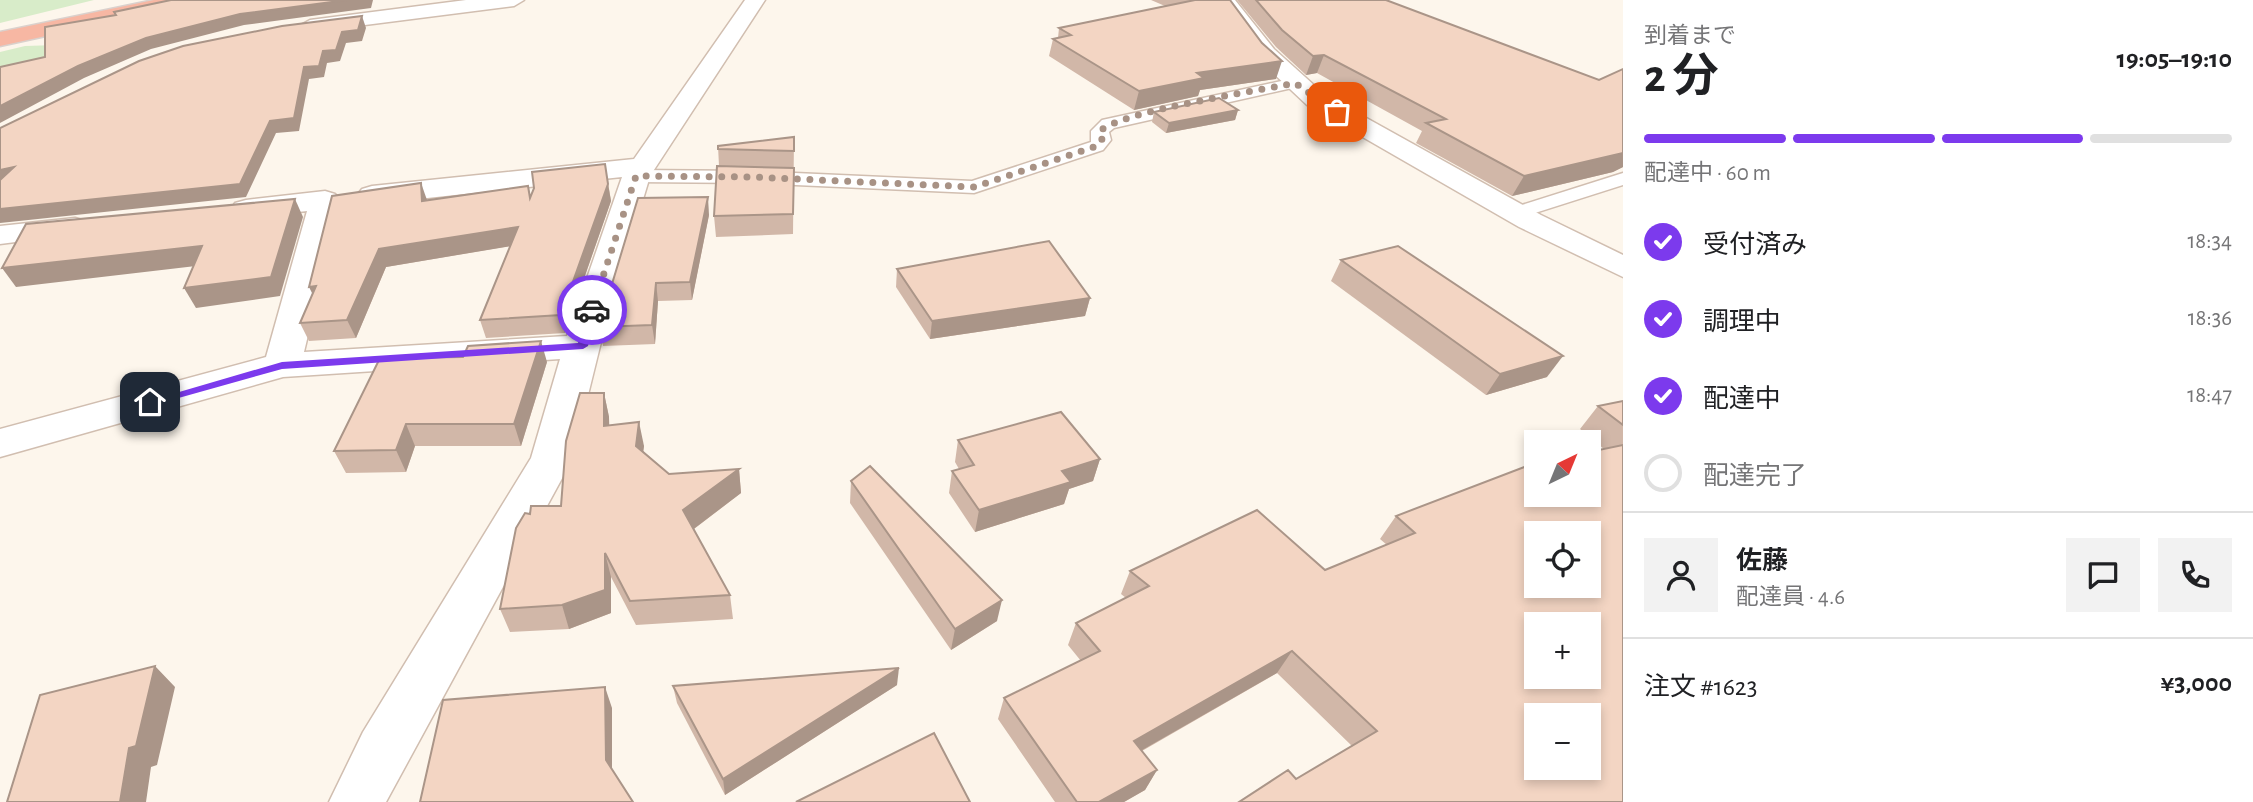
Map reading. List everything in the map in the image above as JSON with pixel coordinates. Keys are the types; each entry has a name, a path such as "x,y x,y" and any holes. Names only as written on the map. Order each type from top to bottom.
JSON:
{"highway":[{"path":"0,38 183,0"}],"street":[{"path":"286,29 514,0"},
{"path":"357,802 382,751 551,460 587,326 639,171 755,0"},
{"path":"1225,0 1248,35 1295,83 1316,100 1516,213 1623,267"},
{"path":"217,212 639,171"},
{"path":"282,365 325,200"},
{"path":"0,235 108,223"},
{"path":"0,443 282,365 583,346"}],"lane":[{"path":"639,171 974,187 1097,146 1102,140 1100,131 1108,124 1295,83"},
{"path":"1516,213 1623,179"}],"green space":[{"path":"0,0 94,0 0,23"},
{"path":"120,43 0,67 0,52 25,46"}],"building":[{"path":"171,0 347,0 240,14 146,38 78,66 0,106 0,67 45,57 45,27 116,15 114,12"},
{"path":"1195,0 1230,0 1262,43 1282,61 1197,73 1204,78 1139,91 1053,39 1071,35 1059,28"},
{"path":"1256,0 1386,0 1599,80 1623,69 1623,153 1524,176 1426,123 1446,119 1324,55 1313,56 1282,30"},
{"path":"362,16 358,30 342,32 336,50 323,51 319,66 304,67 294,118 270,121 240,184 0,209 0,180 14,167 0,170 0,128 139,61 183,46 282,26"},
{"path":"1219,98 1238,110 1169,123 1154,112"},
{"path":"794,137 794,151 718,149 718,146"},
{"path":"605,164 608,184 561,315 480,320 518,227 379,249 347,320 300,323 316,286 309,287 332,196 421,183 422,201 528,186 530,198 534,188 532,172"},
{"path":"717,166 794,168 793,214 714,216"},
{"path":"708,197 690,282 656,283 652,325 599,327 638,198"},
{"path":"295,199 271,277 184,288 202,246 2,268 26,224"},
{"path":"1049,241 1090,298 932,321 897,269"},
{"path":"1398,246 1563,356 1500,374 1341,260"},
{"path":"541,341 514,424 406,424 396,450 334,451 380,358 463,357 468,346"},
{"path":"580,393 604,393 604,426 639,422 636,446 669,474 739,469 683,510 730,595 630,601 605,553 605,590 562,605 500,609 516,528 525,513 530,514 531,506 561,506 566,441"},
{"path":"1623,401 1623,425 1598,406"},
{"path":"1061,412 1100,459 1062,471 1071,482 979,510 952,471 974,465 958,440"},
{"path":"1623,445 1623,802 1239,802 1288,770 1296,779 1377,731 1292,651 1134,741 1157,770 1099,802 1077,802 1004,698 1100,651 1076,623 1149,586 1130,571 1257,510 1325,570 1415,533 1396,516 1524,467 1524,508 1601,508 1601,450"},
{"path":"870,466 1002,600 955,629 851,481"},
{"path":"155,666 136,746 129,748 120,802 7,802 40,695"},
{"path":"899,668 723,779 673,686"},
{"path":"605,687 606,760 633,802 420,802 443,700"},
{"path":"934,733 970,802 796,802"}],"way so far":[{"path":"592,310 636,176 752,177 974,187 1097,146 1102,140 1100,131 1108,124 1135,116 1295,83 1337,112"}],"route":[{"path":"150,402 282,365 583,346 592,310"}]}
